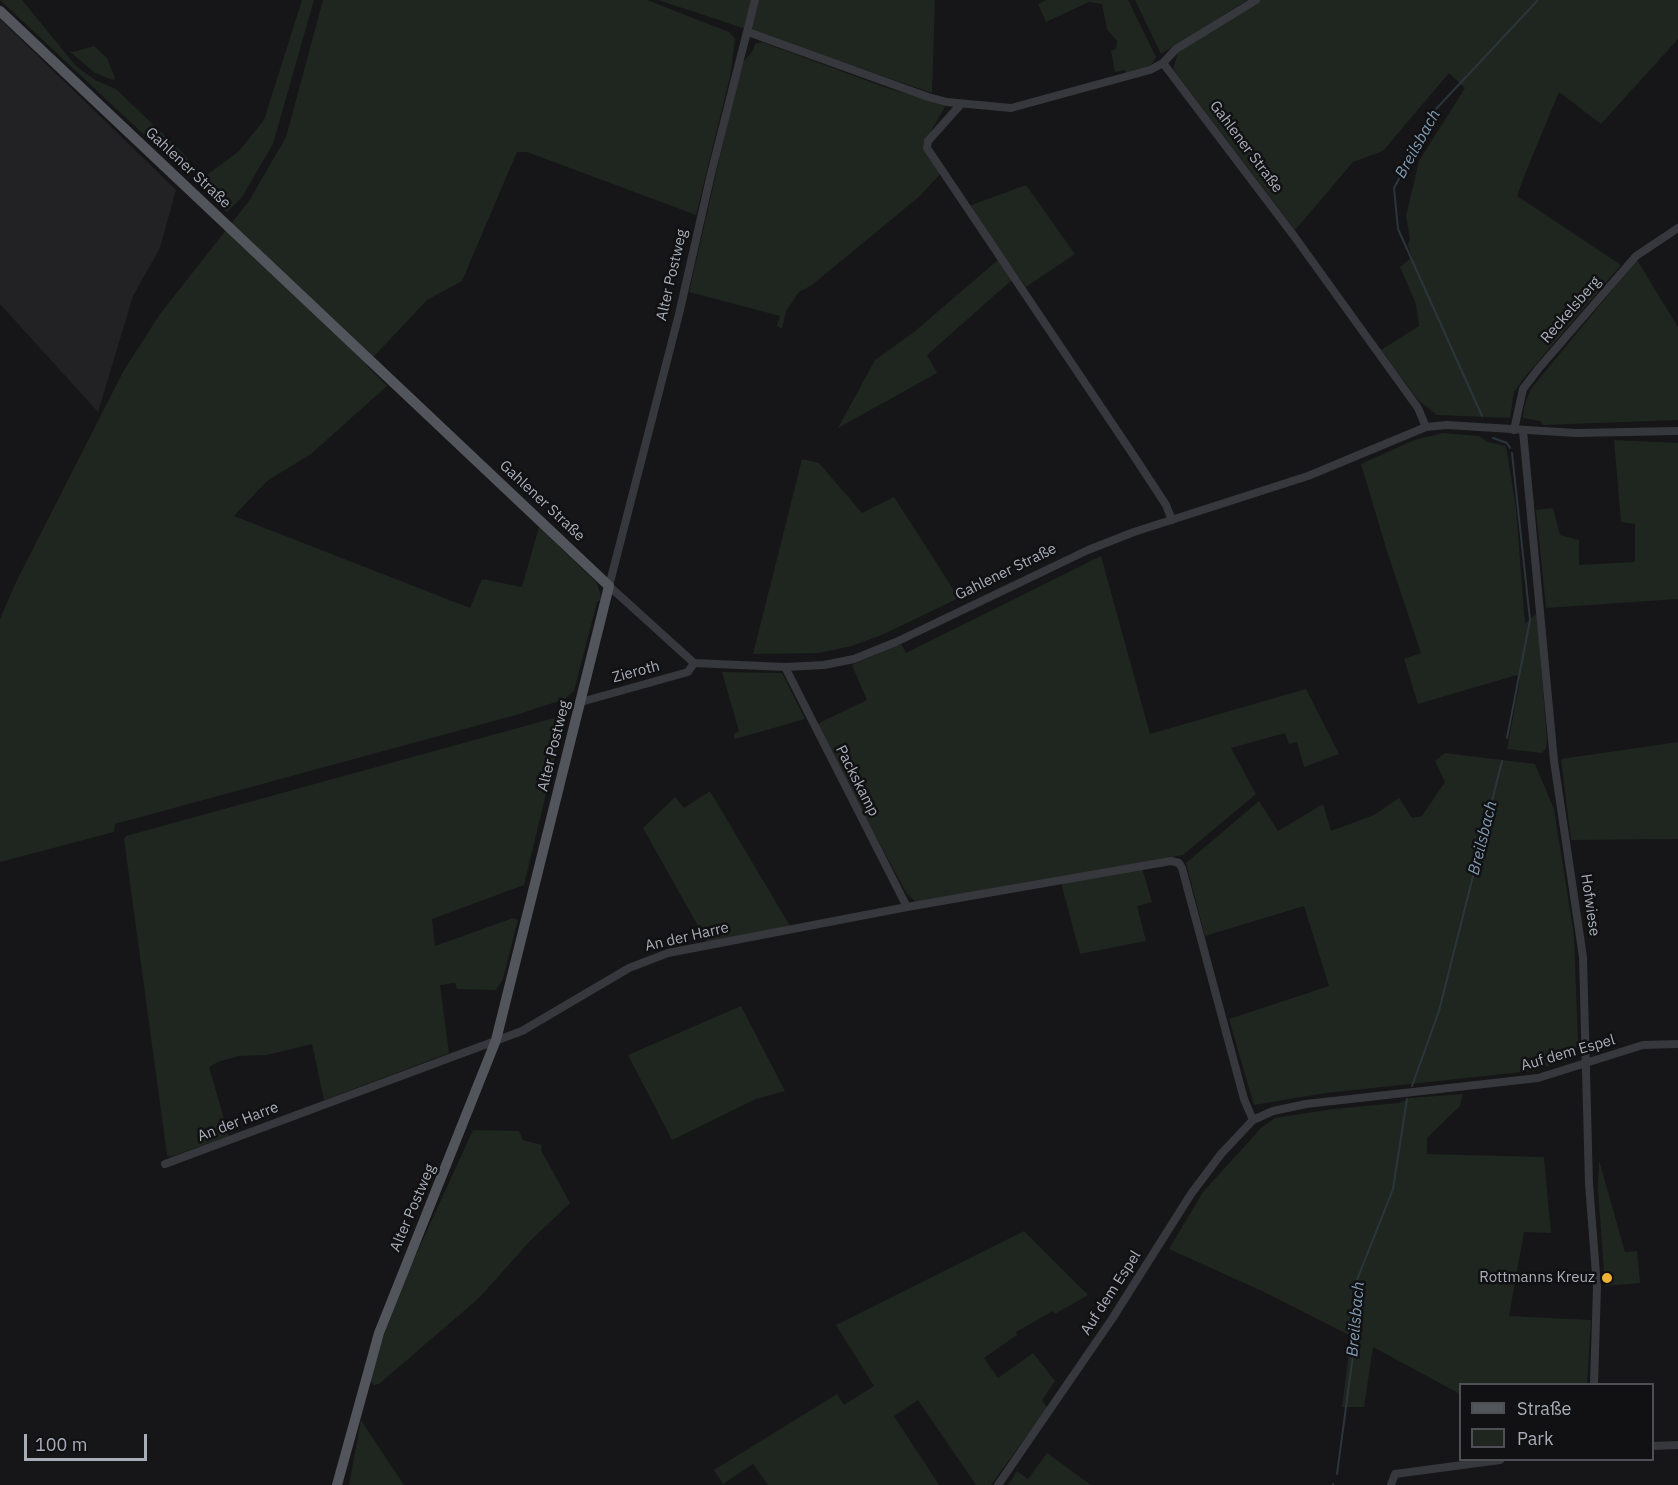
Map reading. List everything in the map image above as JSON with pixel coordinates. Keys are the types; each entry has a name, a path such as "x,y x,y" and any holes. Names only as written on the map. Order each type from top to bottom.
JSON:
{"main road":[{"name":"Gahlener Straße","path":"0,11 609,586"},
{"name":"Alter Postweg","path":"337,1485 379,1333 496,1040 609,586"}],"street":[{"name":"Alter Postweg","path":"609,586 755,0"},
{"path":"748,32 928,97 998,108 1025,106 1116,81 1163,63 1176,49 1256,0"},
{"name":"Gahlener Straße","path":"1163,63 1294,236 1418,408 1426,427"},
{"path":"961,104 928,141 927,148 1166,505 1172,520"},
{"name":"Reckelsberg","path":"1519,430 1523,388 1636,256 1678,228"},
{"name":"Gahlener Straße","path":"609,586 694,663 785,667 824,665 854,659 896,642 1088,549 1308,476 1426,427 1447,425 1519,430 1678,431"},
{"name":"Hofwiese","path":"1519,430 1554,761 1583,957 1589,1184 1597,1287 1593,1383"},
{"name":"Zieroth","path":"581,702 688,672 694,663"},
{"name":"Packskamp","path":"785,667 907,907"},
{"name":"An der Harre","path":"165,1164 536,1025 629,968 668,953 907,907 1171,861 1179,863 1229,1037 1244,1099 1253,1120"},
{"name":"Auf dem Espel","path":"998,1485 1112,1318 1191,1194 1221,1154 1253,1120 1273,1111 1306,1104 1538,1078 1586,1065 1643,1045 1678,1044"},
{"path":"1654,1446 1678,1445"},
{"path":"1391,1485 1395,1474 1492,1461"}],"shaded area":[{"path":"0,19 176,190 160,248 133,296 98,412 0,304"}],"green space":[{"path":"0,0 22,0 76,66 95,80 116,89 183,153 193,167 190,175 187,175"},
{"path":"302,0 314,0 273,144 242,197 227,212 196,183 239,151 264,120"},
{"path":"323,0 647,0 729,32 735,39 730,77 696,215 527,152 517,152 462,281 427,300 366,365 387,386 311,454 267,481 234,516 470,608 482,579 522,587 539,527 597,583 600,593 601,600 597,602 574,691 565,699 516,715 115,824 114,832 0,862 0,619 17,580 124,370 160,314 249,201 286,137"},
{"path":"658,0 935,0 932,93 746,29"},
{"path":"1046,0 1128,0 1156,57 1149,67 1127,76 1125,70 1115,72 1111,51 1116,49 1117,41 1107,29 1102,4 1089,2 1046,22 1038,4"},
{"path":"1135,0 1247,0 1161,54"},
{"path":"1259,0 1678,0 1678,39 1601,124 1559,92 1525,174 1517,196 1621,265 1524,378 1514,392 1510,418 1437,415 1418,400 1381,350 1419,326 1416,304 1400,267 1412,257 1408,245 1410,239 1406,216 1419,161 1465,88 1449,73 1383,151 1353,162 1295,230 1173,69 1178,52"},
{"path":"762,42 887,88 946,105 923,145 940,174 920,196 812,285 799,292 786,311 782,329 777,326 780,316 689,292 741,64 752,52 755,44"},
{"path":"94,46 107,58 115,78 113,80 95,73 68,50 73,52"},
{"path":"1026,185 1075,254 1026,287 969,206"},
{"path":"999,259 1013,279 927,355 937,373 838,428 875,360 914,332"},
{"path":"1637,260 1678,327 1678,420 1543,425 1540,421 1523,418 1530,390"},
{"path":"1443,433 1479,436 1488,442 1506,446 1516,508 1525,624 1537,613 1547,740 1546,748 1542,753 1507,749 1520,680 1517,675 1418,704 1404,659 1421,653 1361,464 1414,440"},
{"path":"1614,440 1678,443 1678,599 1546,608 1536,510 1553,508 1560,535 1579,540 1579,565 1635,562 1635,524 1621,522"},
{"path":"802,459 819,463 862,513 894,497 959,598 884,634 852,646 819,653 753,654"},
{"path":"1101,556 1150,734 1306,689 1339,754 1304,767 1297,742 1289,744 1285,733 1231,748 1256,794 1183,855 916,902 907,894 815,725 867,700 852,665 901,644 906,653"},
{"path":"722,672 782,673 805,719 735,739 734,734 739,731"},
{"path":"554,718 560,719 563,724 524,885 432,919 435,946 513,918 518,920 503,979 496,990 457,989 455,983 440,985 449,1053 324,1100 312,1044 267,1055 239,1056 218,1062 209,1067 229,1136 170,1157 167,1155 124,839 126,836"},
{"path":"1678,742 1678,839 1571,840 1561,759"},
{"path":"1445,753 1535,764 1554,809 1574,936 1578,1040 1574,1058 1532,1071 1326,1093 1254,1105 1229,1019 1329,986 1304,906 1205,936 1186,863 1259,801 1278,831 1323,804 1331,831 1374,815 1399,798 1412,818 1422,816 1445,782 1435,761"},
{"path":"710,791 790,926 707,942 643,828 675,797 684,808"},
{"path":"1142,868 1152,902 1137,906 1146,941 1080,954 1061,883"},
{"path":"741,1006 785,1091 756,1099 672,1140 628,1055"},
{"path":"1463,1094 1460,1106 1427,1138 1427,1154 1544,1157 1551,1233 1524,1232 1509,1316 1591,1320 1587,1383 1459,1383 1459,1393 1373,1347 1364,1407 1342,1407 1351,1336 1264,1292 1169,1249 1203,1192 1261,1128 1275,1118 1333,1109 1399,1103 1410,1098"},
{"path":"473,1130 519,1131 523,1140 542,1145 541,1150 570,1203 530,1241 479,1298 379,1384 373,1385 368,1377 408,1272"},
{"path":"1599,1160 1625,1252 1637,1251 1640,1283 1605,1286 1598,1189"},
{"path":"1024,1231 1088,1295 1055,1314 1053,1311 1016,1332 1017,1335 984,1358 998,1378 1033,1353 1055,1381 1042,1400 1047,1408 991,1485 976,1485 918,1400 894,1416 939,1485 768,1485 753,1464 723,1484 714,1470 837,1394 844,1405 874,1386 836,1325"},
{"path":"361,1420 404,1485 349,1485"},
{"path":"1047,1453 1091,1485 1008,1485 1017,1471 1028,1479"}],"waterway":[{"name":"Breilsbach","path":"1482,416 1398,229 1394,188 1436,109 1538,0"},
{"name":"Breilsbach","path":"1493,438 1507,443 1510,448"},
{"name":"Breilsbach","path":"1507,738 1530,620 1512,453"},
{"name":"Breilsbach","path":"1412,1086 1439,1011 1502,761"},
{"name":"Breilsbach","path":"1337,1474 1353,1355 1357,1280 1393,1189 1407,1099"}],"place":[{"name":"Rottmanns Kreuz","path":"1607,1278"}]}
